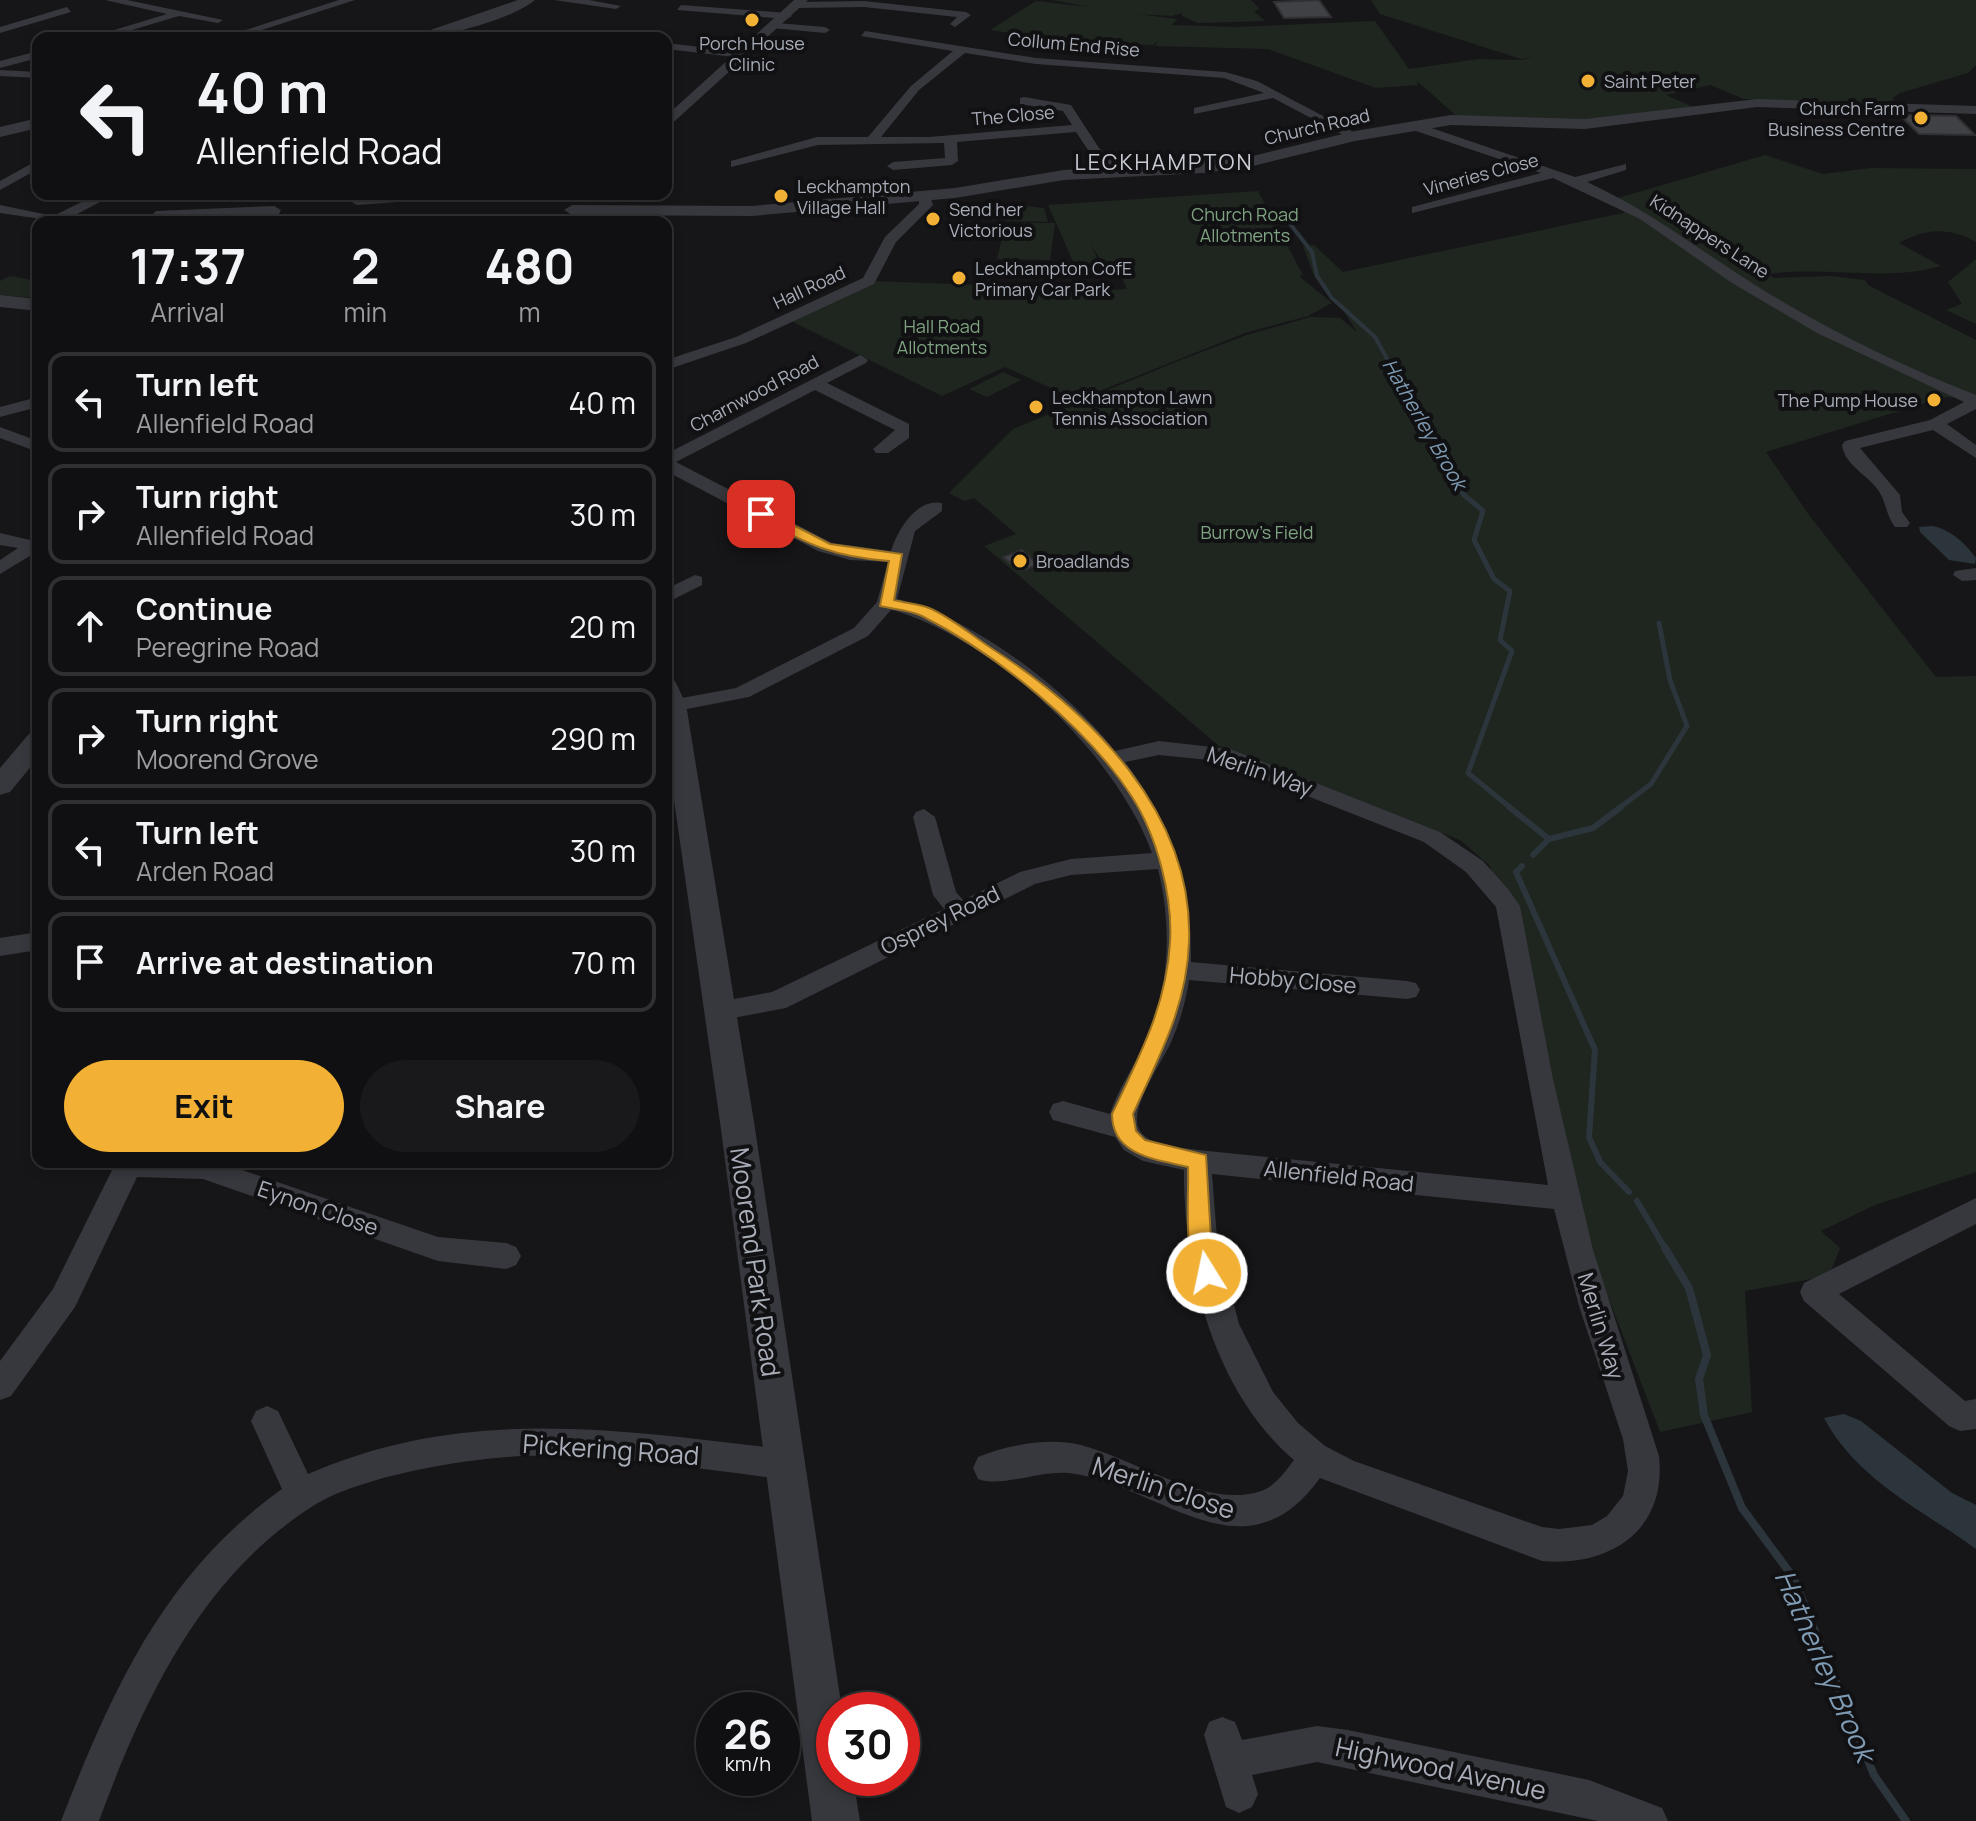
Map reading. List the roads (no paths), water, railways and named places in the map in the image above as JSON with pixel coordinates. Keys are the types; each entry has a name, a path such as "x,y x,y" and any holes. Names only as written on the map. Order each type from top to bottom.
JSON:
{"street":[{"path":"110,0 218,20"},
{"path":"246,32 350,0"},
{"path":"435,32 482,19 529,0"},
{"path":"559,0 616,6"},
{"path":"680,8 791,12 864,4 966,15"},
{"path":"955,24 976,7"},
{"path":"0,30 67,10"},
{"path":"791,12 825,30"},
{"path":"672,119 791,12"},
{"path":"114,32 180,13"},
{"name":"Collum End Rise","path":"865,34 1036,61 1216,74 1246,81 1276,94 1355,136"},
{"path":"672,47 743,55"},
{"path":"872,140 915,88 963,49"},
{"path":"0,65 32,56"},
{"path":"0,73 32,75"},
{"path":"1198,111 1276,94"},
{"name":"The Close","path":"1024,101 1067,108 1094,150 1118,173"},
{"name":"Church Road","path":"572,210 724,212 924,196 1064,175 1249,162 1355,136 1470,120 1596,124 1757,103 1976,110"},
{"path":"0,132 32,124"},
{"name":"Kidnappers Lane","path":"1414,126 1463,139 1574,182 1680,237 1734,278 1788,309 1868,352 1976,402"},
{"name":"The Close","path":"736,164 817,141 950,139 1080,128"},
{"path":"893,166 952,161 950,139"},
{"path":"0,186 32,167"},
{"path":"1574,182 1621,167"},
{"name":"Vineries Close","path":"1417,210 1555,173"},
{"name":"Hall Road","path":"672,363 741,340 869,281 890,240 926,205 924,196"},
{"path":"63,216 96,200"},
{"path":"357,201 370,200"},
{"path":"562,216 581,200"},
{"path":"0,209 35,216"},
{"path":"155,216 274,210 271,216"},
{"path":"0,301 32,304"},
{"name":"Charnwood Road","path":"672,460 860,360"},
{"path":"816,384 903,428 903,434 882,449"},
{"path":"1901,523 1893,512 1891,495 1852,453 1851,445 1936,424 1976,402"},
{"path":"0,412 32,404"},
{"path":"1936,424 1976,453"},
{"path":"0,432 32,445"},
{"path":"672,466 825,547 850,554 897,557"},
{"path":"672,699 728,697 802,665 861,632 886,603 907,529 936,507"},
{"path":"0,539 32,543"},
{"path":"0,568 32,547"},
{"path":"672,594 695,581"},
{"path":"886,603 924,612 999,658 1068,712 1113,758 1139,795 1166,860 1178,912 1178,970 1167,1018 1122,1114 1124,1129"},
{"name":"Moorend Park Road","path":"672,722 722,1010 783,1464 836,1821"},
{"path":"6,773 32,746"},
{"name":"Merlin Way","path":"1113,758 1159,748 1222,754 1432,837 1474,864 1508,906 1564,1198 1591,1300 1644,1468 1638,1501 1623,1527 1592,1543 1573,1547 1542,1544 1340,1471 1315,1458 1285,1433 1267,1408 1215,1304 1200,1239 1198,1161"},
{"path":"924,817 945,895 959,910"},
{"name":"Osprey Road","path":"722,1010 777,1001 959,910 1050,872 1166,860"},
{"path":"0,947 32,942"},
{"name":"Hobby Close","path":"1178,970 1407,990"},
{"name":"Allenfield Road","path":"1063,1112 1124,1129 1133,1142 1149,1152 1198,1161 1564,1198"},
{"path":"0,1386 64,1298 128,1168"},
{"name":"Eynon Close","path":"203,1168 438,1249 506,1256"},
{"path":"1976,1210 1815,1292 1960,1416 1976,1414"},
{"path":"267,1421 301,1495"},
{"name":"Pickering Road","path":"80,1821 121,1721 175,1618 233,1552 301,1495 343,1477 419,1456 497,1443 584,1443 783,1464"},
{"name":"Merlin Close","path":"989,1469 1021,1461 1079,1460 1239,1514 1267,1509 1290,1494 1315,1458"},
{"name":"Highwood Avenue","path":"1230,1763 1317,1744 1348,1748 1589,1799 1649,1821"}],"waterway":[{"name":"Hatherley Brook","path":"1280,211 1312,252 1317,276 1332,298 1375,337 1448,468"},
{"name":"Hatherley Brook","path":"1446,466 1464,495 1483,511 1474,540 1494,579 1510,591 1500,640 1512,651 1468,773 1512,809"},
{"path":"1618,809 1651,784 1687,726 1670,680 1659,623"},
{"name":"Hatherley Brook","path":"1509,807 1549,839"},
{"path":"1549,839 1593,828 1621,807"},
{"name":"Hatherley Brook","path":"1533,855 1549,839"},
{"name":"Hatherley Brook","path":"1522,866 1516,872 1595,1050 1589,1137 1600,1162 1629,1192"},
{"name":"Hatherley Brook","path":"1637,1201 1666,1250"},
{"name":"Hatherley Brook","path":"1665,1248 1689,1288 1707,1355 1699,1379 1704,1415 1742,1508 1793,1577 1874,1775 1906,1821"}],"place":[{"name":"Porch House Clinic","path":"752,20"},
{"name":"Saint Peter","path":"1588,81"},
{"name":"Church Farm Business Centre","path":"1921,118"},
{"name":"Leckhampton Village Hall","path":"781,196"},
{"name":"Send her Victorious","path":"933,219"},
{"name":"Leckhampton CofE Primary Car Park","path":"959,278"},
{"name":"The Pump House","path":"1934,400"},
{"name":"Leckhampton Lawn Tennis Association","path":"1036,407"},
{"name":"Broadlands","path":"1020,561"}],"district":[{"name":"LECKHAMPTON","path":"1164,162"}],"park label":[{"name":"Church Road Allotments","path":"1245,224"},
{"name":"Hall Road Allotments","path":"942,336"},
{"name":"Burrow's Field","path":"1257,532"}]}
